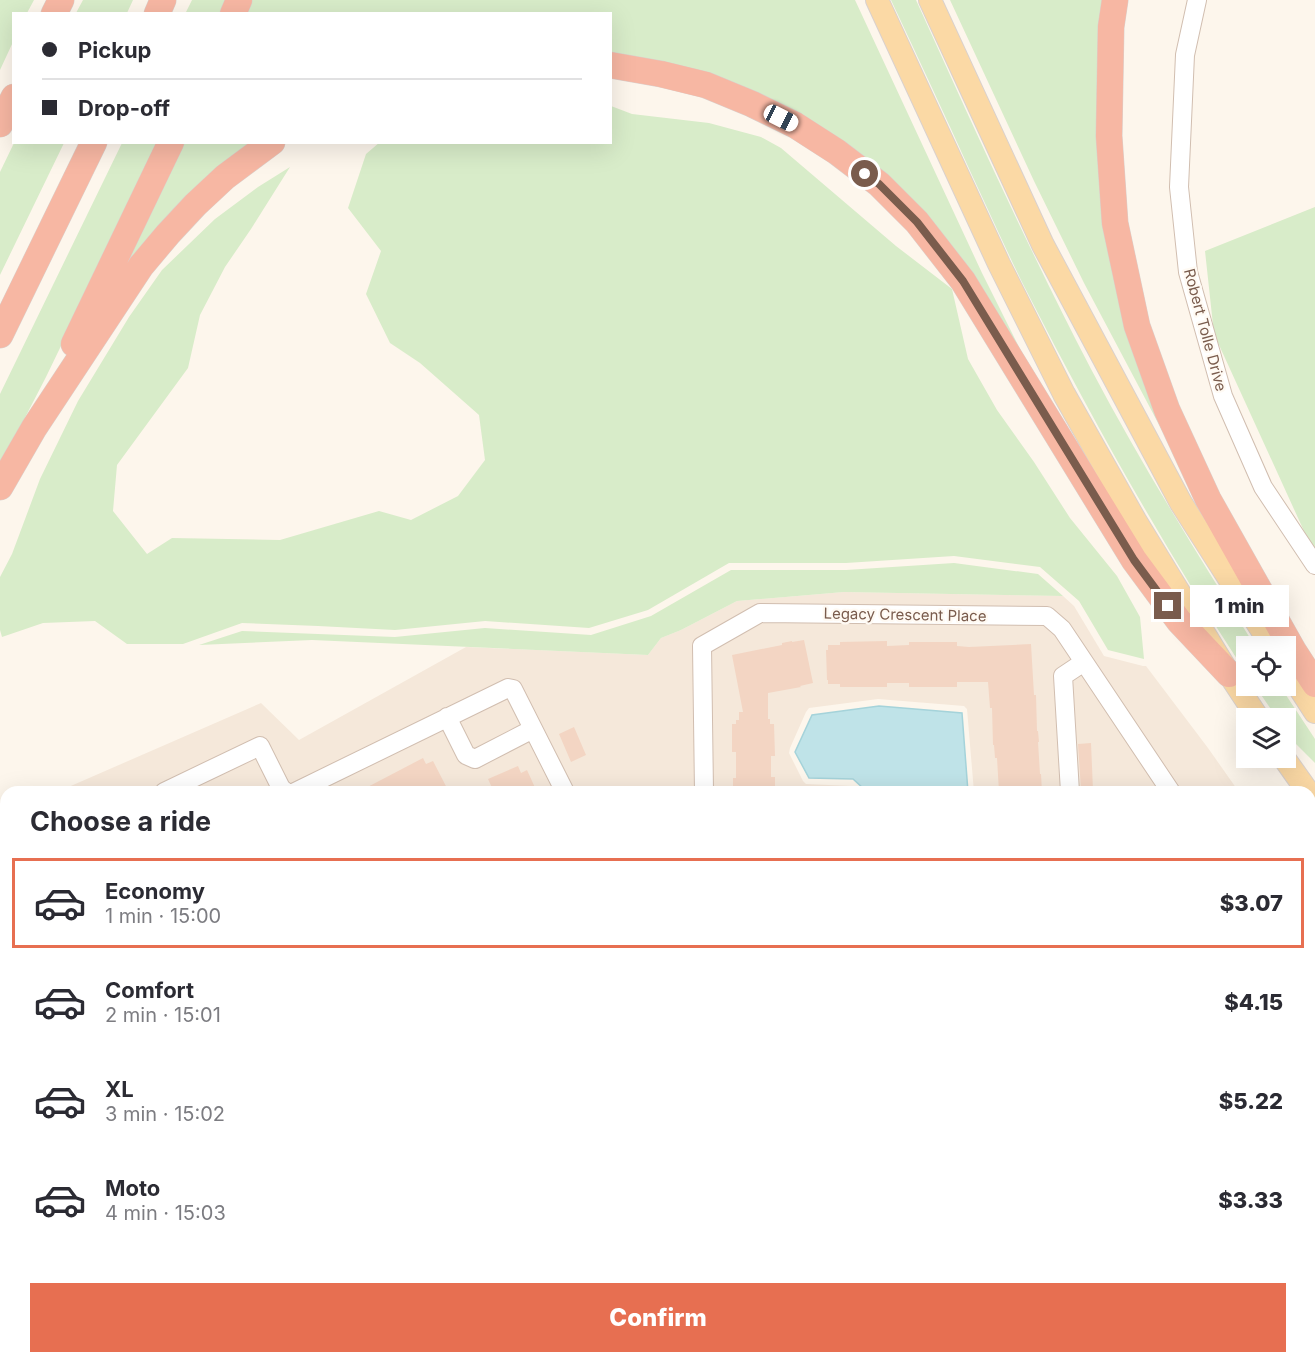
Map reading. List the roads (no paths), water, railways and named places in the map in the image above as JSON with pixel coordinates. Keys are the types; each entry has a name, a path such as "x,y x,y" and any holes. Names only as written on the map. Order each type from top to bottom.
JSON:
{"highway":[{"path":"1114,0 1111,27 1109,136 1115,222 1137,326 1167,410 1208,499 1293,650 1315,684"},
{"path":"612,64 706,86 752,104 795,125 837,152 879,184 917,222 963,281 1134,560 1179,621 1229,674"},
{"path":"0,124 12,101"},
{"path":"0,335 93,144"},
{"path":"34,428 170,144"},
{"path":"0,487 34,428 141,266 195,205 225,177 269,144"}],"main road":[{"path":"877,0 999,264 1064,394 1135,520 1251,708"},
{"path":"930,0 1054,266 1180,504 1266,636"},
{"path":"1296,683 1315,712"},
{"path":"1296,762 1315,780"},
{"path":"1291,768 1304,786"}],"street":[{"name":"Robert Tolle Drive","path":"1197,0 1185,55 1179,187 1188,272 1223,396 1263,487 1315,565"},
{"name":"Legacy Crescent Place","path":"704,786 702,646 760,613 1047,616 1062,629 1167,786"},
{"path":"1070,786 1063,676 1084,662"},
{"path":"308,786 508,688 513,689 562,786"},
{"path":"447,717 466,755 475,759 533,729"},
{"path":"177,786 260,746 280,786"}],"water":[{"path":"879,706 962,713 968,786 861,786 853,779 809,778 795,752 812,715"}]}
